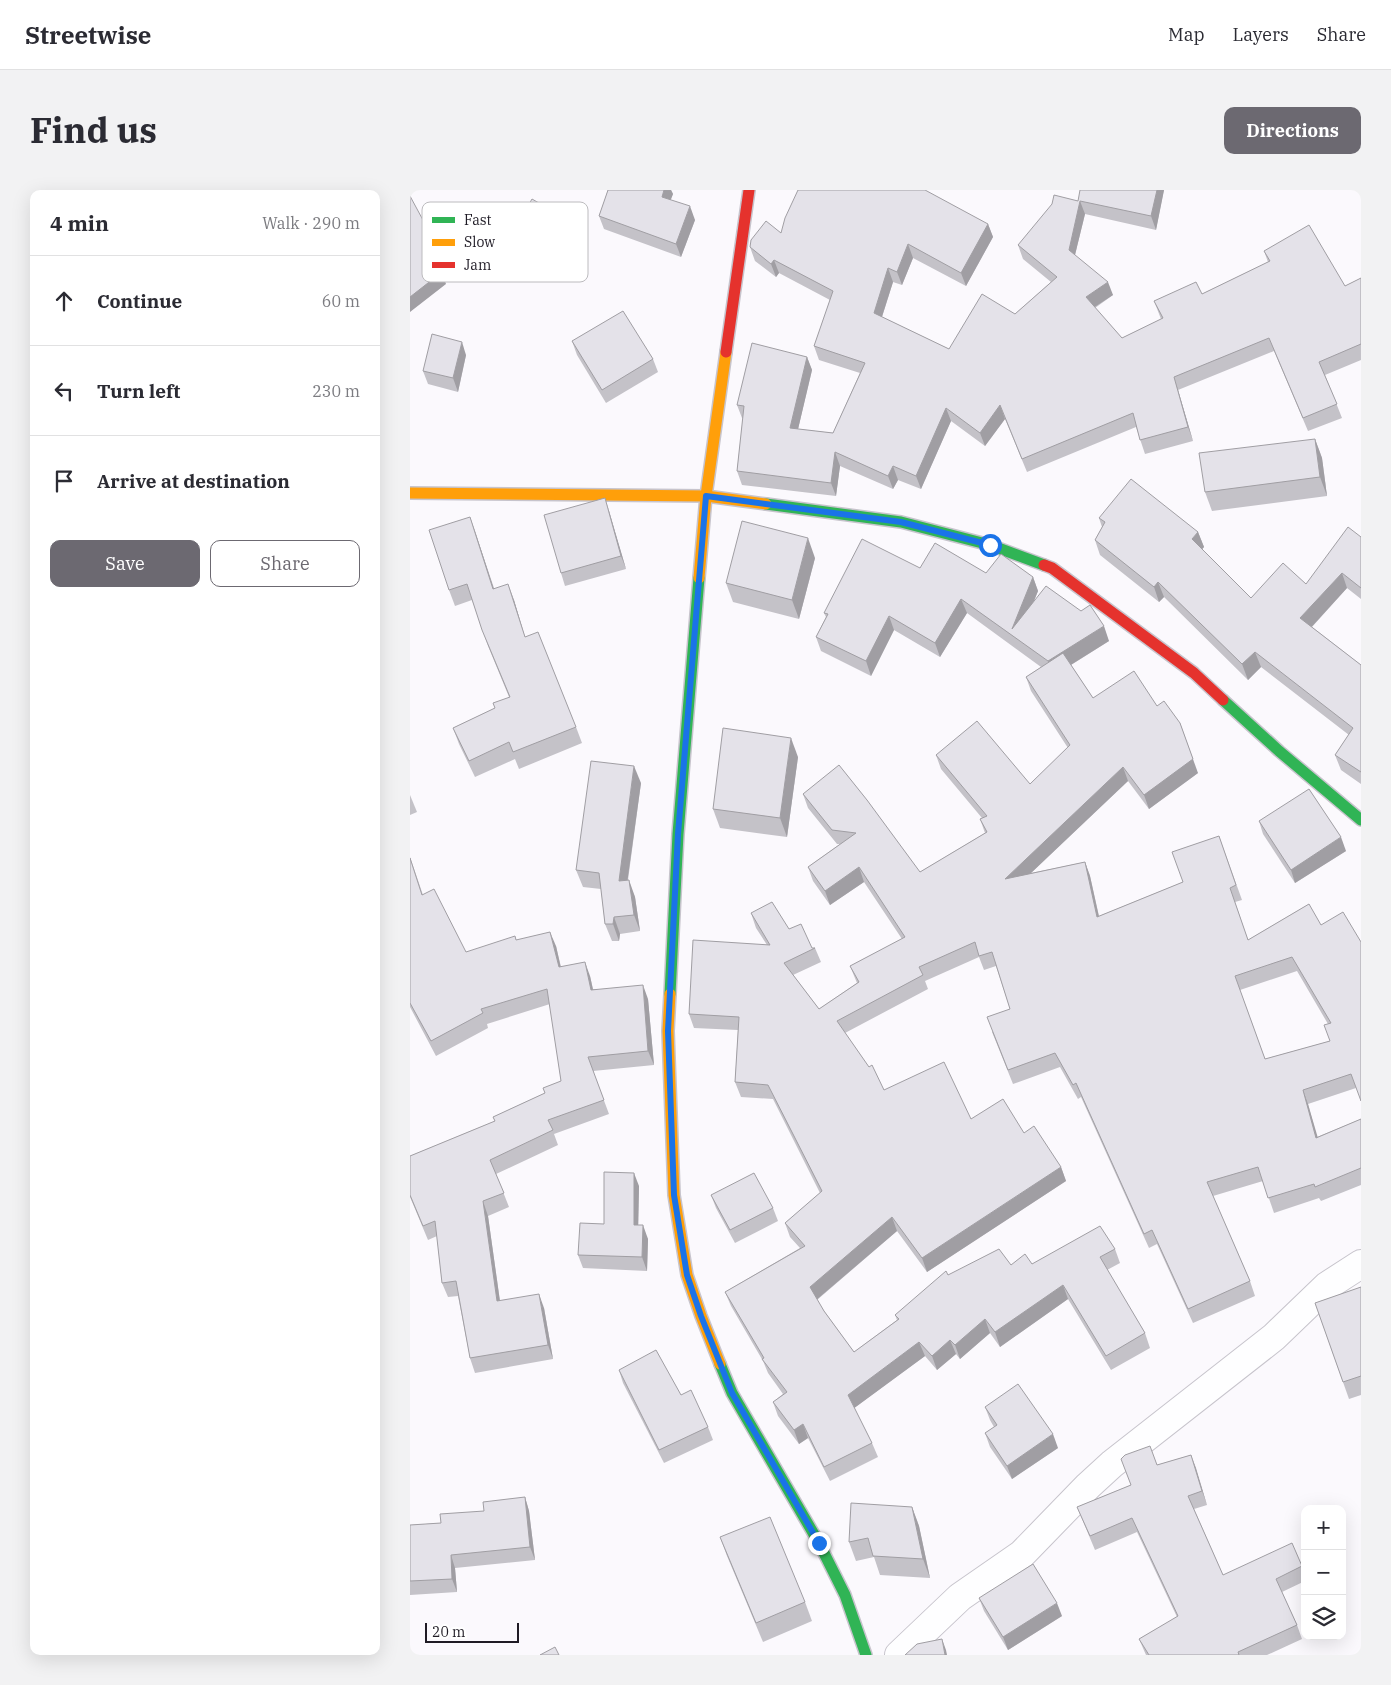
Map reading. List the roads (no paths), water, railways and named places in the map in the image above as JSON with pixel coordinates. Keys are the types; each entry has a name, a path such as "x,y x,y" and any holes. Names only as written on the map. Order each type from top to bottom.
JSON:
{"street":[{"path":"749,190 706,496 678,834 668,1031 674,1195 687,1275 732,1393 819,1543 845,1594 866,1655"},
{"path":"410,493 706,496 901,522 990,545 1052,568 1194,674 1361,820"},
{"path":"899,1655 960,1598 1022,1554 1112,1464 1274,1337 1327,1286 1361,1264"}]}
